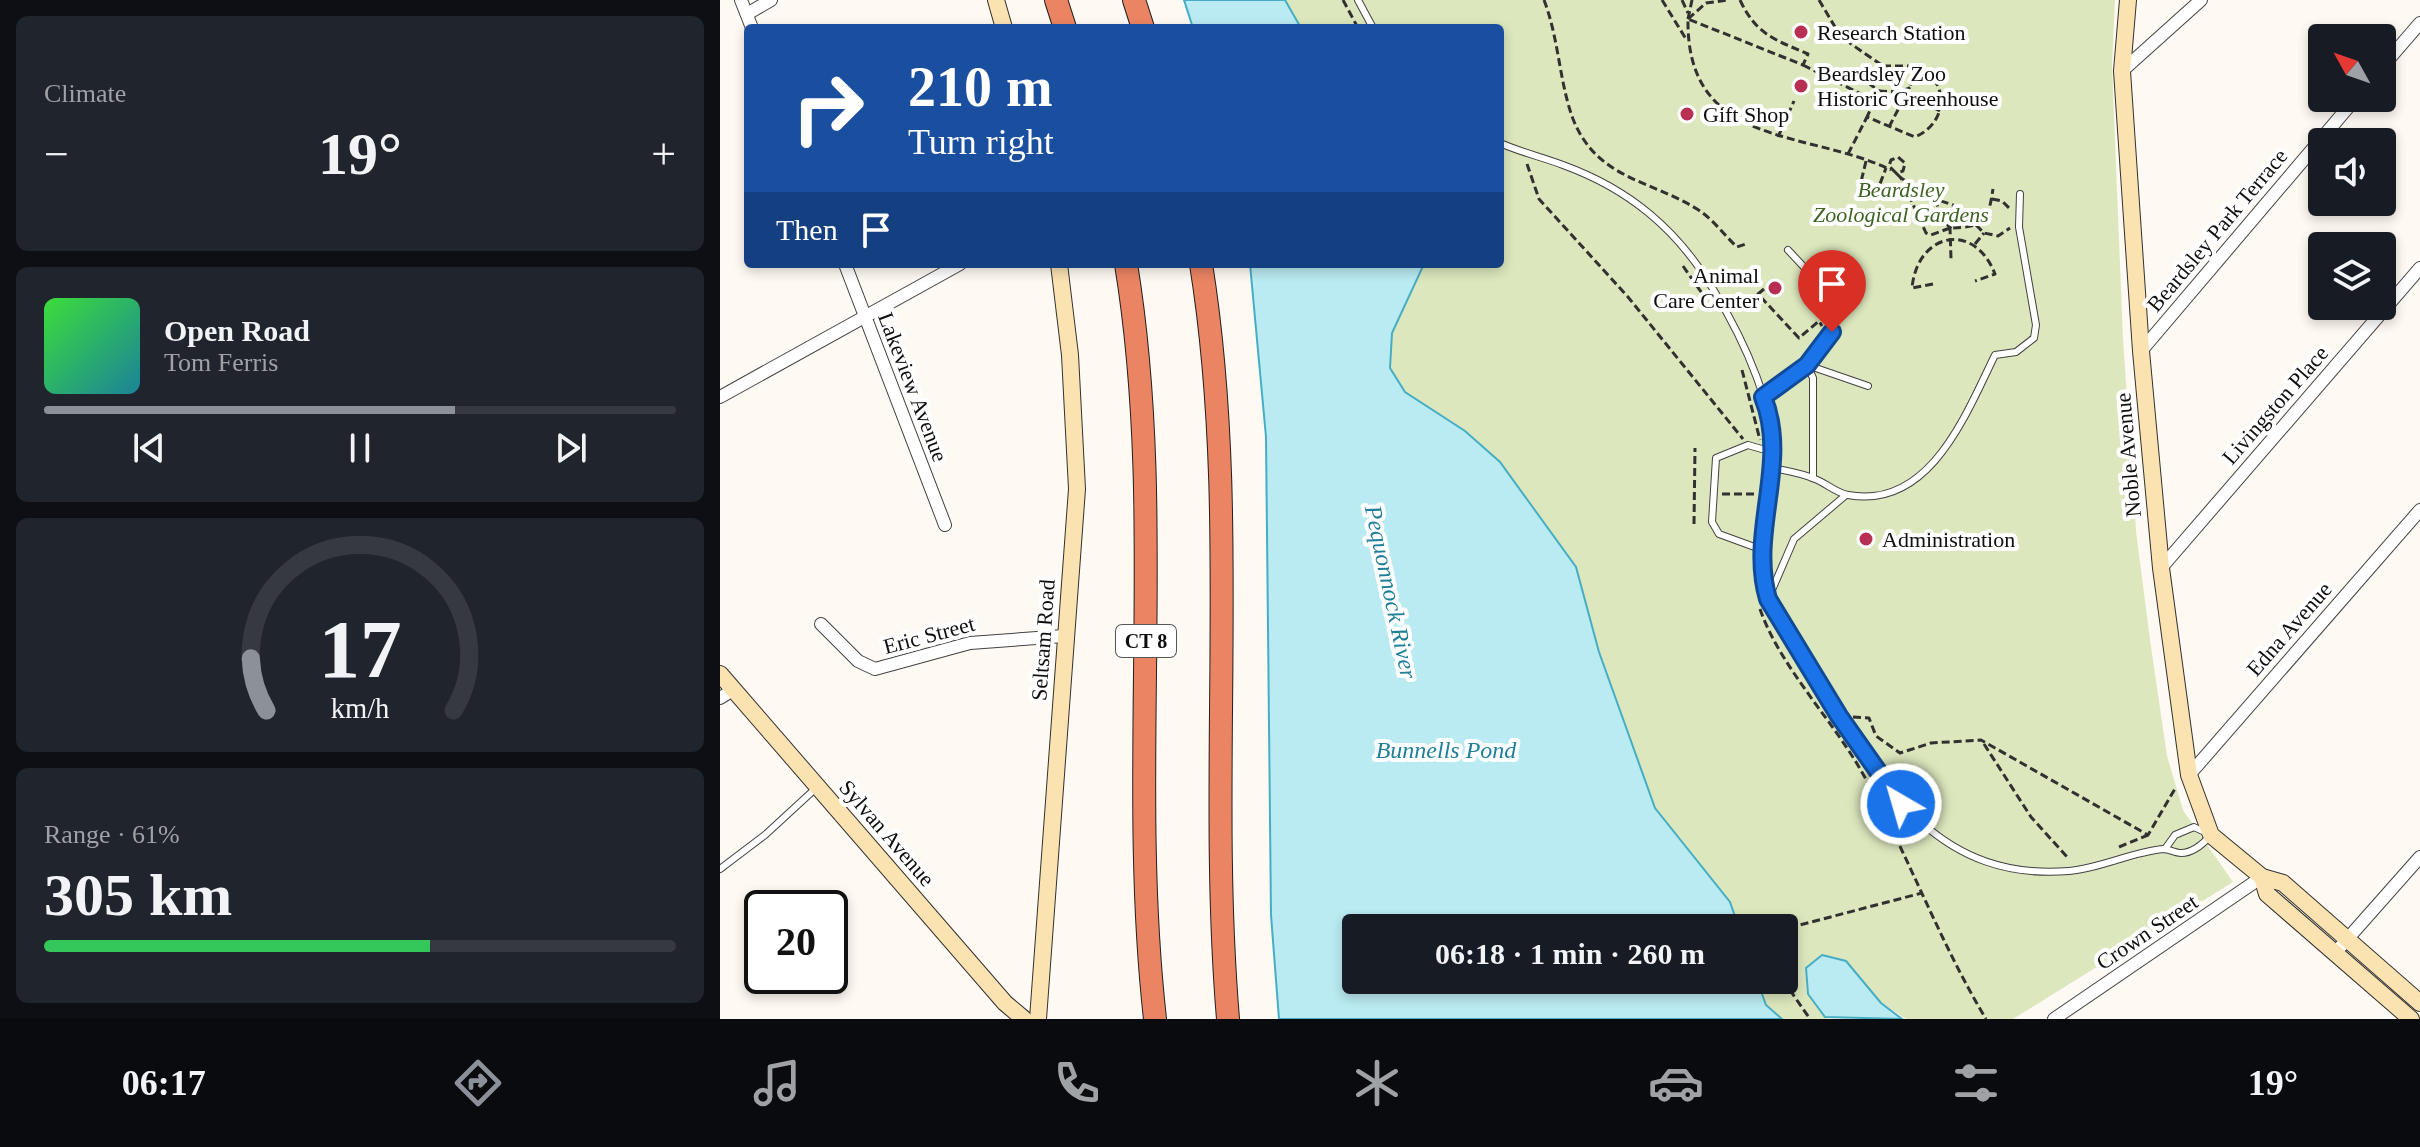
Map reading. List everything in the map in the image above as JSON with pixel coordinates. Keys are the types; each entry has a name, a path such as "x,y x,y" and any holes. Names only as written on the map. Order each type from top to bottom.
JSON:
{"highway":[{"path":"1056,0 1064,24"},
{"path":"1134,0 1142,24"},
{"name":"CT 8","path":"1127,268 1141,377 1146,467 1148,886 1155,1019"},
{"path":"1201,268 1218,417 1223,939 1228,1019"},
{"path":"1223,939 1239,1019"}],"main road":[{"path":"996,0 1003,24"},
{"name":"Noble Avenue","path":"2128,0 2122,71 2141,351 2161,568 2190,779 2211,835 2262,877 2283,883 2420,1003"},
{"name":"Seltsam Road","path":"1038,1019 1077,489 1070,355 1059,268"},
{"name":"Sylvan Avenue","path":"720,674 727,694 818,787 1005,1003 1024,1019"},
{"name":"Noble Avenue","path":"2262,877 2267,894 2411,1019"}],"street":[{"path":"741,0 751,24"},
{"path":"747,14 771,0"},
{"path":"2122,71 2201,0"},
{"path":"2396,51 2420,23"},
{"name":"Beardsley Park Terrace","path":"2141,351 2344,112"},
{"name":"Lakeview Avenue","path":"846,268 945,525"},
{"path":"720,397 953,268"},
{"name":"Livingston Place","path":"2161,568 2420,268"},
{"name":"Edna Avenue","path":"2190,779 2420,510"},
{"name":"Eric Street","path":"821,624 858,661 875,669 970,643 1064,636"},
{"path":"2335,953 2420,857"},
{"name":"Crown Street","path":"2054,1019 2262,877"}],"lane":[{"path":"1358,0 1371,24"},
{"path":"1504,144 1594,178 1638,202 1689,253 1713,289 1763,397 1773,468 1760,549 1768,599 1884,784 1915,820 1954,847 1993,866 2039,873 2086,869 2165,849 2182,853 2201,845 2211,835 2194,827 2175,835 2165,849"},
{"path":"1773,468 1813,478 1846,495 1896,491 1919,478 1959,423 1995,355 2016,352 2034,338 2036,325 2019,227 2020,194"},
{"path":"1763,397 1807,365 1830,335 1835,309 1818,282 1788,250"},
{"path":"1807,365 1813,378 1813,478"},
{"path":"1807,365 1868,386"},
{"path":"1760,549 1719,534 1712,522 1716,458 1748,445 1772,452"},
{"path":"1768,599 1794,539 1846,495"},
{"path":"720,869 765,835 818,787"}],"path":[{"path":"1343,0 1356,24"},
{"path":"1544,0 1554,29 1569,105 1582,138 1596,158 1700,211 1737,247 1746,244"},
{"path":"1662,0 1688,42"},
{"path":"1682,0 1688,13"},
{"path":"1692,0 1688,13 1688,42 1694,68 1721,106 1745,124 1778,137 1848,154 1888,169 1935,199 1953,205 1956,216 1950,228 1951,259"},
{"path":"1688,19 1706,3 1728,0"},
{"path":"1740,0 1744,12 1761,33 1808,54 1803,65"},
{"path":"1819,0 1841,37 1883,66 1918,66 1937,79 1940,111 1931,126 1915,137 1867,117"},
{"path":"1688,19 1803,65 1875,101"},
{"path":"1883,66 1867,80 1879,91 1900,92 1909,88"},
{"path":"1912,97 1909,88 1918,66"},
{"path":"1848,154 1879,91"},
{"path":"1900,92 1903,100"},
{"path":"1889,127 1903,100 1912,97 1940,111"},
{"path":"1778,137 1794,101"},
{"path":"1866,161 1861,182 1868,190 1878,189 1891,160 1901,158 1905,165 1903,171 1896,173"},
{"path":"1514,160 1542,169"},
{"path":"1527,164 1539,199 1628,297 1748,445"},
{"path":"1901,178 1923,227 1931,235 1950,228 1976,225 1990,212 1993,189"},
{"path":"1935,199 1950,228"},
{"path":"1992,199 2006,204 2014,217"},
{"path":"1922,221 1933,218 1950,228"},
{"path":"1976,225 1984,233 1998,236 2013,223"},
{"path":"1975,244 1984,233"},
{"path":"1933,284 1912,288 1914,268 1933,245 1950,240 1975,244 1988,256 1995,274 1975,281"},
{"path":"1683,265 1707,301"},
{"path":"1764,289 1758,294 1799,338 1819,321 1830,335"},
{"path":"1741,366 1763,450"},
{"path":"1694,524 1695,448"},
{"path":"1756,507 1760,482"},
{"path":"1694,494 1758,494"},
{"path":"1758,600 1762,614 1793,668 1861,771 1965,984 1986,1019"},
{"path":"1839,716 1869,718 1876,736 1900,753 1931,743 1981,740 2148,835"},
{"path":"1981,740 2031,817 2064,856 2077,860"},
{"path":"2108,851 2148,835 2174,788 2190,779"},
{"path":"1798,925 1922,893"},
{"path":"1791,994 1810,1019"}],"green space":[{"name":"Beardsley Zoological Gardens","path":"1285,0 2115,0 2112,66 2123,339 2136,531 2150,640 2167,756 2183,810 2233,882 2013,1019 1906,1019 1882,1003 1846,961 1821,955 1805,968 1807,994 1827,1019 1783,1019 1767,1005 1763,994 1798,994 1798,914 1735,914 1730,902 1655,808 1599,652 1576,566 1465,431 1404,392 1389,368 1392,333 1422,268 1504,268 1504,24 1299,24"}],"water":[{"path":"1184,0 1285,0 1299,24 1192,24"},
{"name":"Bunnells Pond","path":"1250,268 1422,268 1392,333 1390,368 1405,392 1465,431 1500,462 1576,567 1599,652 1655,808 1730,902 1734,914 1342,914 1342,994 1762,994 1766,1005 1782,1019 1279,1019 1271,915 1266,437"},
{"path":"1822,955 1846,961 1881,1003 1902,1019 1825,1017 1808,994 1806,968"}],"place":[{"name":"Research Station","path":"1801,32"},
{"name":"Beardsley Zoo Historic Greenhouse","path":"1801,86"},
{"name":"Gift Shop","path":"1687,114"},
{"name":"Animal Care Center","path":"1775,288"},
{"name":"Administration","path":"1866,539"}],"route":[{"path":"1832,332 1820,353 1763,397 1773,468 1760,563 1768,599 1839,716 1901,804"}],"water label":[{"name":"Pequonnock River","path":"1391,592"}]}
